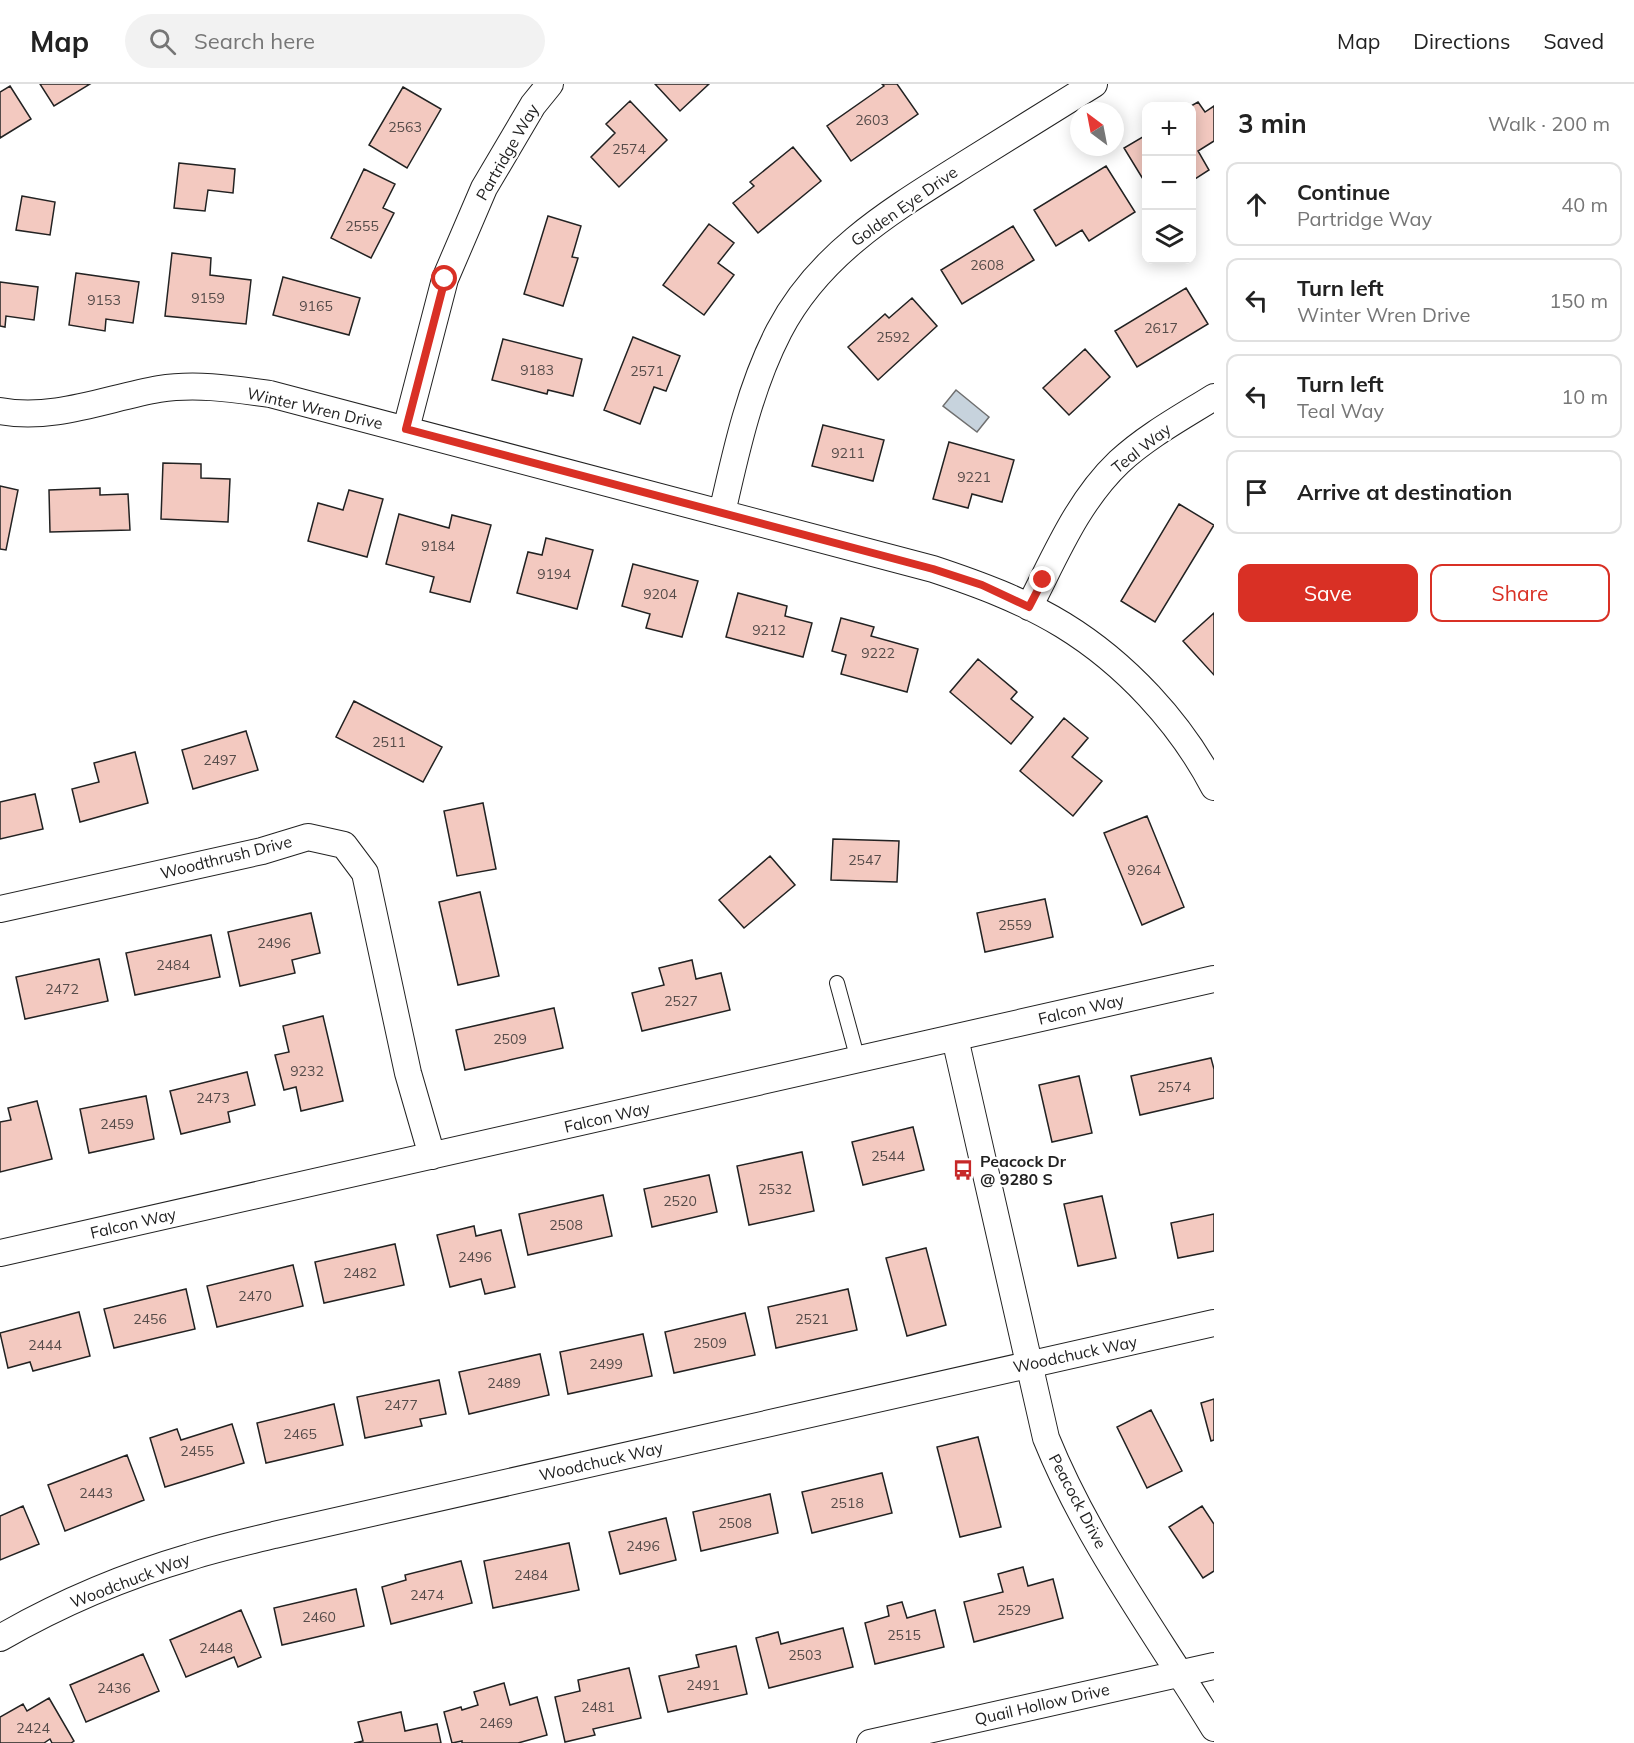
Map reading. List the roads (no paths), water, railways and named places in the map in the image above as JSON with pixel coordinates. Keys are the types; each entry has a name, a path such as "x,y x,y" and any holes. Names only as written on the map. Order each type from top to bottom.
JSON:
{"street":[{"name":"Partridge Way","path":"406,429 449,269 483,188 533,105 550,84"},
{"name":"Golden Eye Drive","path":"722,513 755,385 780,330 813,279 857,236 908,200 1094,84"},
{"name":"Winter Wren Drive","path":"0,411 15,414 63,411 162,389 216,387 270,394 933,569 982,585 1029,607 1062,625 1100,651 1137,684 1173,724 1206,771 1214,787"},
{"name":"Teal Way","path":"1029,607 1077,513 1096,486 1144,441 1214,397"},
{"name":"Woodthrush Drive","path":"0,909 262,850 308,837 344,844 365,873 408,1073 432,1156"},
{"name":"Falcon Way","path":"0,1253 1214,979"},
{"name":"Peacock Drive","path":"955,1038 1046,1438 1062,1479 1083,1518 1214,1728"},
{"name":"Woodchuck Way","path":"0,1638 68,1604 128,1578 200,1554 274,1535 1214,1323"},
{"name":"Quail Hollow Drive","path":"870,1743 1214,1666"}],"lane":[{"path":"837,983 858,1060"}],"place":[{"name":"Peacock Dr @ 9280 S","path":"963,1170"}]}
